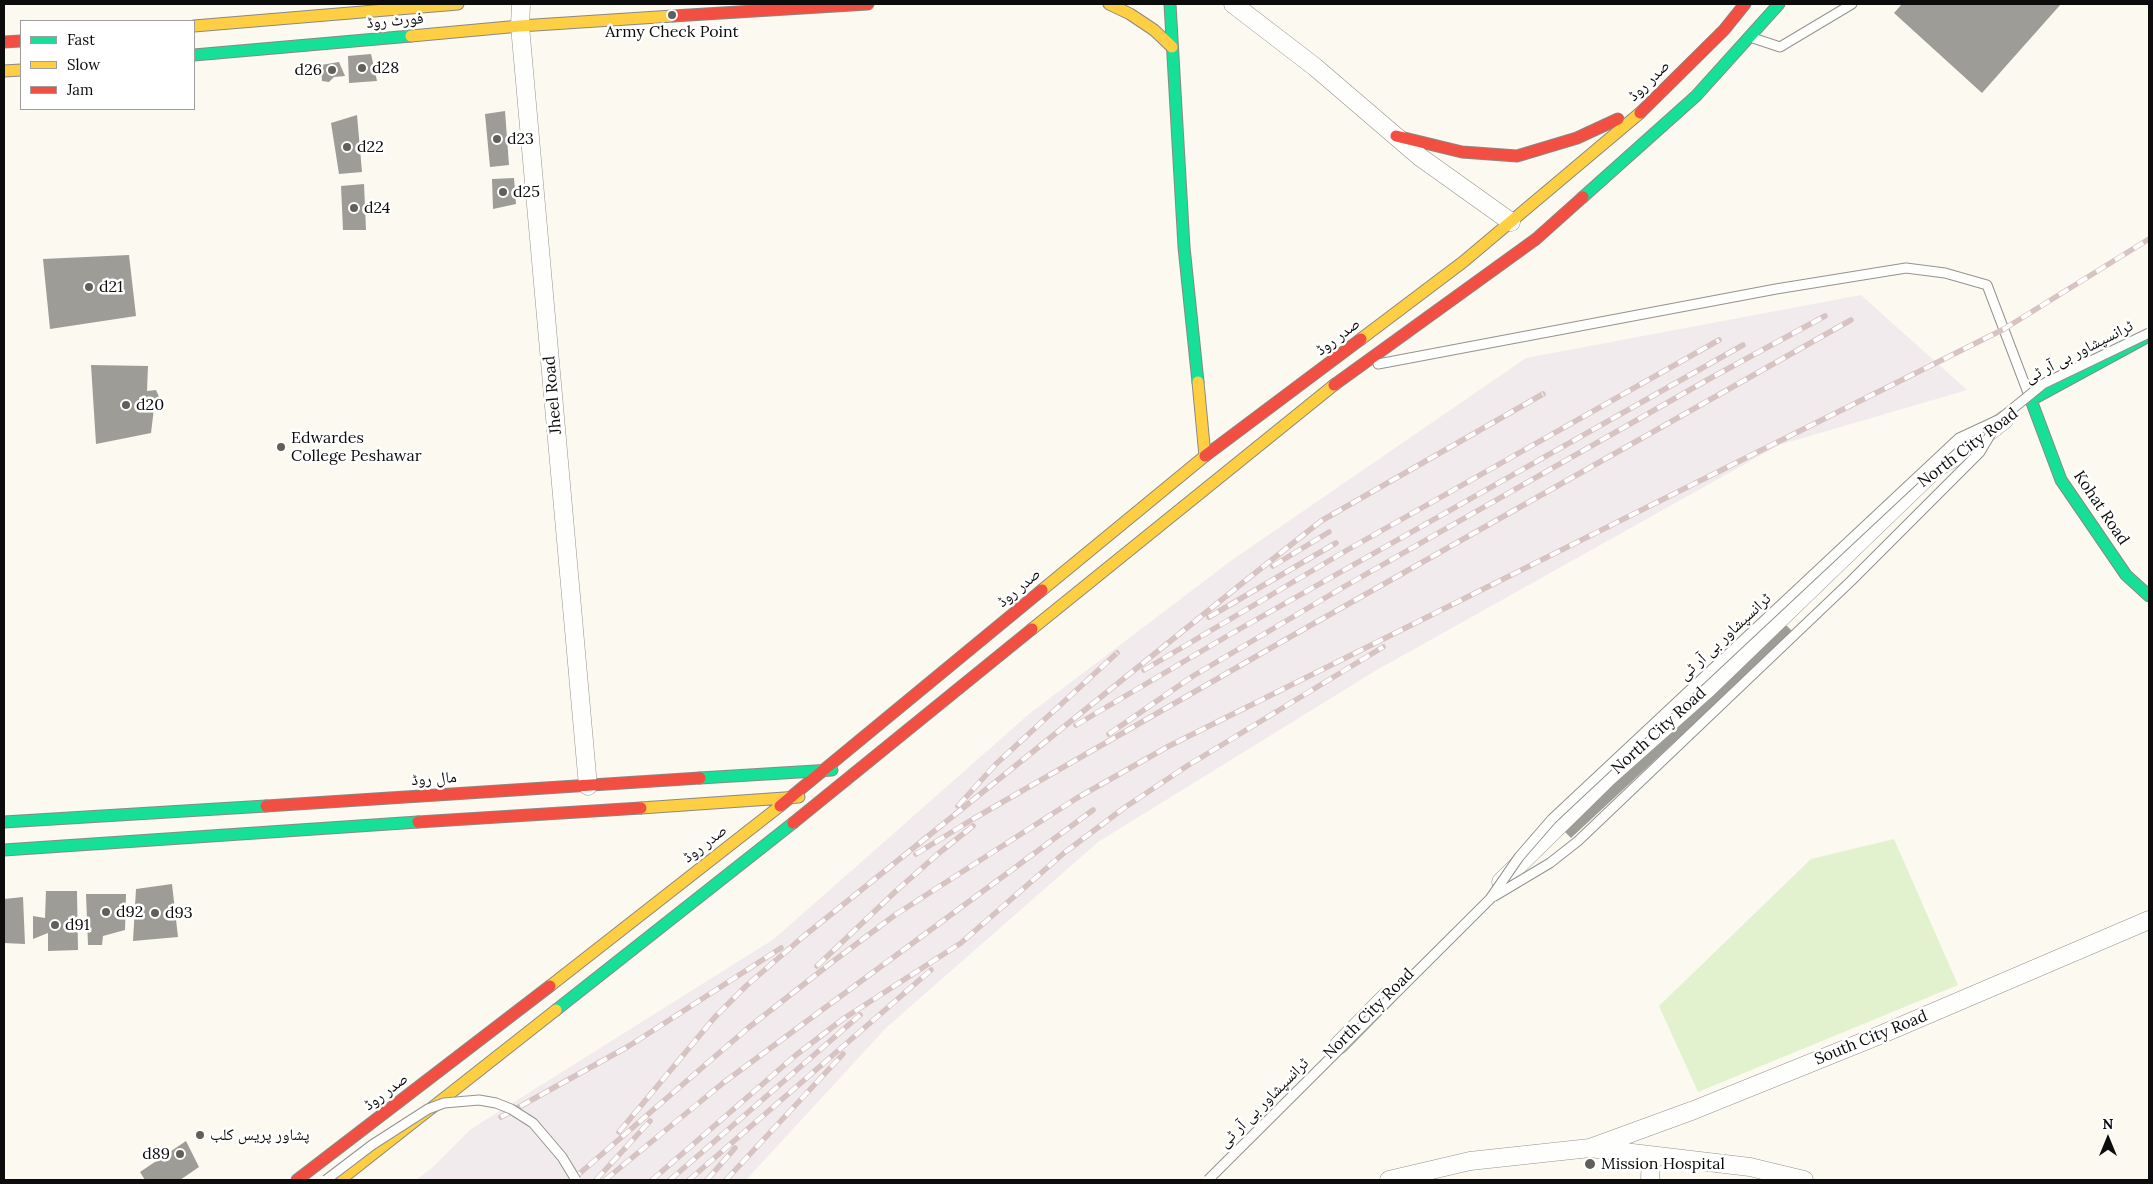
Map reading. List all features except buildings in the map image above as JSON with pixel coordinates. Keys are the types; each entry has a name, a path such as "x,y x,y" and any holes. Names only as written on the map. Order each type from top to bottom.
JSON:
{"main road":[{"name":"فورٹ روڈ","path":"195,26 458,4"},
{"name":"فورٹ روڈ","path":"195,55 520,26 868,4"},
{"path":"1109,4 1130,14 1154,30 1172,47"},
{"path":"1170,4 1184,247 1205,456"},
{"name":"صدر روڈ","path":"297,1180 469,1049 824,771 1205,456 1463,262 1652,103 1724,30 1745,4"},
{"path":"340,1180 831,793 1071,596 1356,368 1536,239 1696,96 1779,4"},
{"path":"4,42 20,41"},
{"path":"4,71 20,70"},
{"path":"1396,136 1462,152 1517,156 1576,138 1652,103"},
{"name":"North City Road","path":"2031,400 2149,334"},
{"name":"Kohat Road","path":"2031,400 2061,480 2126,575 2149,596"},
{"name":"مال روڈ","path":"4,822 824,771 865,765"},
{"path":"4,850 790,798 831,793"}],"street":[{"name":"Jheel Road","path":"521,4 520,26 588,786"},
{"path":"1233,4 1315,67 1420,157 1511,222"},
{"name":"North City Road","path":"1210,1180 1356,1026 1608,777 1707,689 1935,469 1961,453 2031,400"},
{"name":"South City Road","path":"1590,1148 1694,1110 1872,1038 2149,920"},
{"path":"1389,1180 1470,1161 1590,1148 1750,1167 1804,1180"},
{"path":"1650,1180 1651,1156"}],"lane":[{"path":"1750,37 1780,47 1852,4"},
{"path":"1356,368 1776,289 1906,268 1945,273 1987,286 2031,400"},
{"name":"ٹرانسپشاور بی آر ٹی","path":"1210,1180 1490,899 1519,856 1552,819 1959,438 2000,419 2043,384 2149,334"},
{"name":"ٹرانسپشاور بی آر ٹی","path":"1490,899 1550,863 1592,827 1851,581 1980,452 2000,419"},
{"path":"326,1180 372,1145 428,1109 444,1103 479,1100 496,1103 511,1109 533,1123 562,1157 576,1180"}],"shaded area":[{"path":"1861,295 1967,390 1779,445 1375,671 1098,842 886,1028 746,1180 416,1180 432,1168 471,1129 774,939 1029,714 1232,560 1526,358"}],"green space":[{"path":"1894,839 1958,985 1698,1092 1659,1006 1811,859"}],"railway":[{"path":"572,1180 748,1028 831,963 895,915 1077,798 1169,746 2004,329 2149,239"},
{"path":"1109,734 1193,676 1347,585 1709,379 1825,316"},
{"path":"916,854 973,819 1290,637 1851,320"},
{"path":"1144,670 1349,549 1719,340"},
{"path":"1076,725 1229,635 1743,345"},
{"path":"619,1132 715,1017 746,986 804,936 1245,581 1321,521 1543,394"},
{"path":"1273,566 1329,532"},
{"path":"1209,617 1336,543"},
{"path":"652,1180 796,1055 843,1019 961,943 1064,853 1124,808 1187,766 1383,647"},
{"path":"958,806 996,764 1117,653"},
{"path":"605,1180 723,1083 1093,810"},
{"path":"817,966 896,891 973,826"},
{"path":"501,1117 629,1046 781,948"},
{"path":"689,1180 931,970"},
{"path":"670,1180 860,1015"},
{"path":"726,1180 843,1054"},
{"path":"596,1180 650,1121"},
{"path":"707,1180 735,1148"}],"traffic: fast":[{"path":"1170,4 1184,247 1198,382"},
{"path":"1583,197 1696,96 1779,4"},
{"path":"195,55 411,36"},
{"path":"2145,338 2031,400 2061,480 2126,575 2149,596"},
{"path":"700,778 832,770"},
{"path":"4,822 266,806"},
{"path":"4,850 418,822"},
{"path":"556,1010 793,823"}],"traffic: slow":[{"path":"195,26 458,4"},
{"path":"1109,4 1130,14 1154,30 1172,47"},
{"path":"411,36 520,26 673,16"},
{"path":"4,71 20,70"},
{"path":"1361,339 1463,262 1640,113"},
{"path":"1198,382 1205,456"},
{"path":"1032,629 1334,385"},
{"path":"1042,590 1205,456"},
{"path":"641,808 799,797"},
{"path":"550,986 780,806"},
{"path":"340,1180 556,1010"}],"traffic: jam":[{"path":"673,16 868,4"},
{"path":"1640,113 1724,30 1745,4"},
{"path":"4,42 20,41"},
{"path":"1396,136 1462,152 1517,156 1577,138 1618,119"},
{"path":"1334,385 1536,239 1583,197"},
{"path":"1205,456 1361,339"},
{"path":"780,806 1042,590"},
{"path":"793,823 1032,629"},
{"path":"266,806 700,778"},
{"path":"418,822 641,808"},
{"path":"297,1180 550,986"}],"place":[{"name":"Army Check Point","path":"672,15"},
{"name":"d28","path":"362,68"},
{"name":"d26","path":"332,70"},
{"name":"d23","path":"497,139"},
{"name":"d22","path":"347,147"},
{"name":"d25","path":"503,192"},
{"name":"d24","path":"354,208"},
{"name":"d21","path":"89,287"},
{"name":"d20","path":"126,405"},
{"name":"Edwardes College Peshawar","path":"281,447"},
{"name":"d92","path":"106,912"},
{"name":"d93","path":"155,913"},
{"name":"d91","path":"55,925"},
{"name":"پشاور پریس کلب","path":"200,1135"},
{"name":"d89","path":"180,1154"},
{"name":"Mission Hospital","path":"1590,1164"}]}
